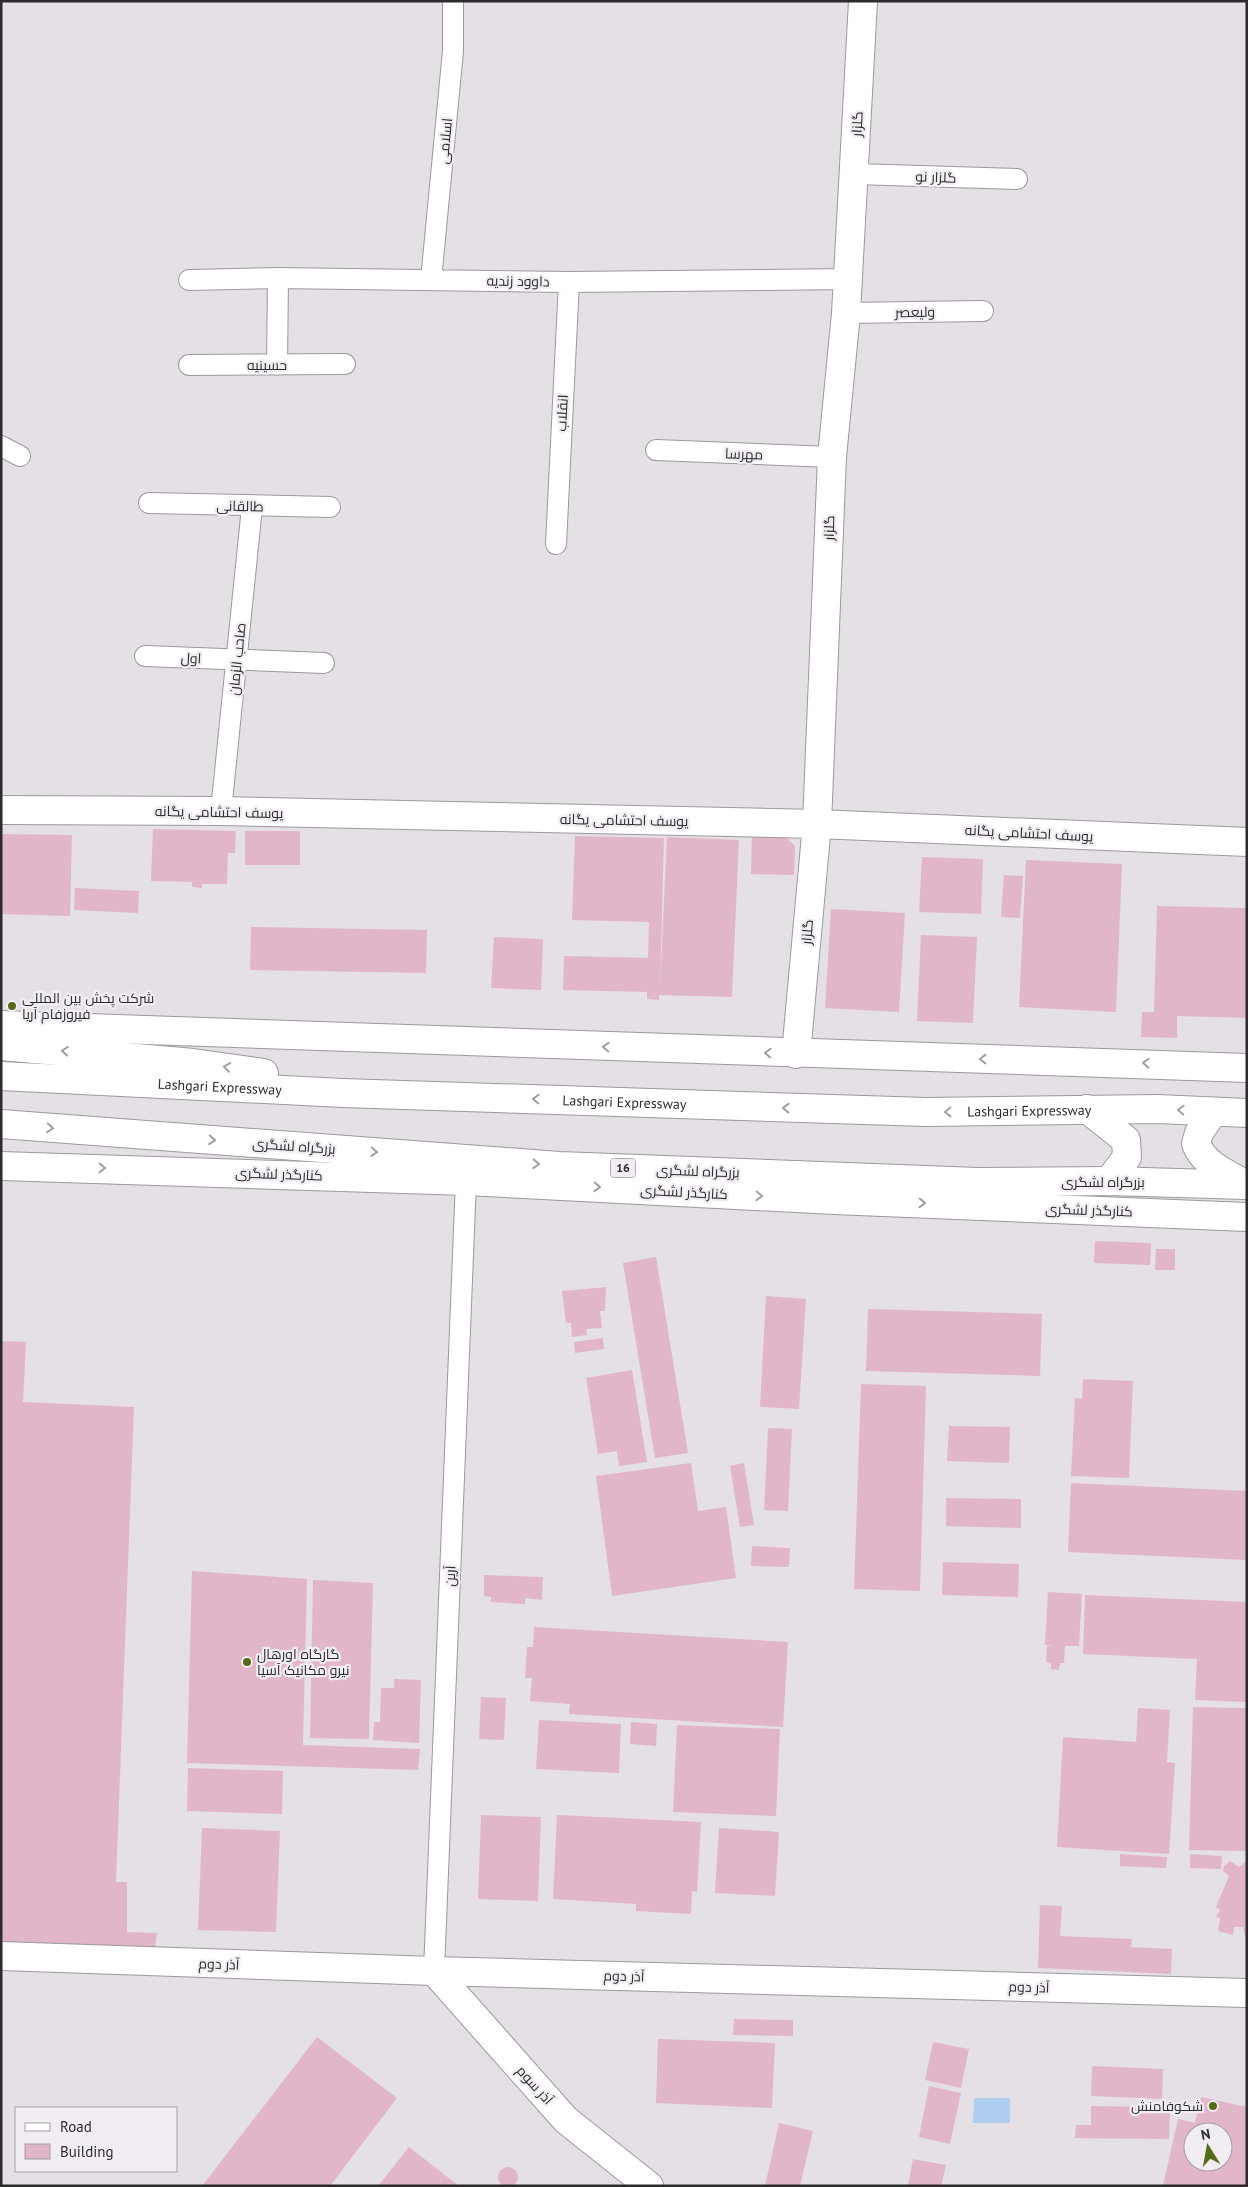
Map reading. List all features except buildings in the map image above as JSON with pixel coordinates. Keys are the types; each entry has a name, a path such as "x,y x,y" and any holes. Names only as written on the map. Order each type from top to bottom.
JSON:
{"main road":[{"name":"گلزار","path":"796,1054 817,824 832,457 846,313 863,1"},
{"name":"یوسف احتشامی یگانه","path":"1,810 221,811 817,824 1247,842"},
{"path":"1,1025 796,1054 1104,1062 1247,1068"},
{"path":"1,1046 202,1064 275,1074 343,1093"},
{"name":"Lashgari Expressway","path":"1,1076 343,1093 926,1112 1087,1109 1247,1112"},
{"path":"1087,1109 1126,1140 1127,1157 1109,1181"},
{"path":"1212,1112 1199,1133 1196,1144 1201,1155 1210,1164 1247,1185"},
{"name":"بزرگراه لشگری","path":"1,1124 559,1166 978,1182 1109,1181 1247,1185"},
{"name":"کنارگذر لشگری","path":"1,1166 466,1181 834,1200 1247,1217"},
{"name":"آذر دوم","path":"1,1956 434,1971 1247,1993"},
{"name":"آذر سوم","path":"434,1971 566,2120 649,2186"}],"street":[{"name":"اسلامی","path":"431,280 453,51 453,1"},
{"name":"گلزار نو","path":"855,174 1017,179"},
{"name":"داوود زندیه","path":"189,280 278,278 569,282 848,279"},
{"path":"277,365 278,278"},
{"name":"انقلاب","path":"556,544 569,282"},
{"name":"ولیعصر","path":"846,313 983,311"},
{"name":"حسینیه","path":"189,365 345,364"},
{"path":"1,446 20,456"},
{"name":"مهرسا","path":"656,450 832,457"},
{"name":"طالقانی","path":"149,503 252,507 330,507"},
{"name":"صاحب الزمان","path":"221,811 252,507"},
{"name":"اول","path":"145,656 324,663"},
{"name":"آرین","path":"434,1971 466,1181"}],"water":[{"path":"974,2098 1010,2098 1010,2123 973,2123"}],"place":[{"name":"شرکت پخش بین المللی فیروزفام آریا","path":"12,1006"},
{"name":"گارگاه اورهال نیرو مکانیک آسیا","path":"247,1662"},
{"name":"شکوفامنش","path":"1213,2106"}]}
